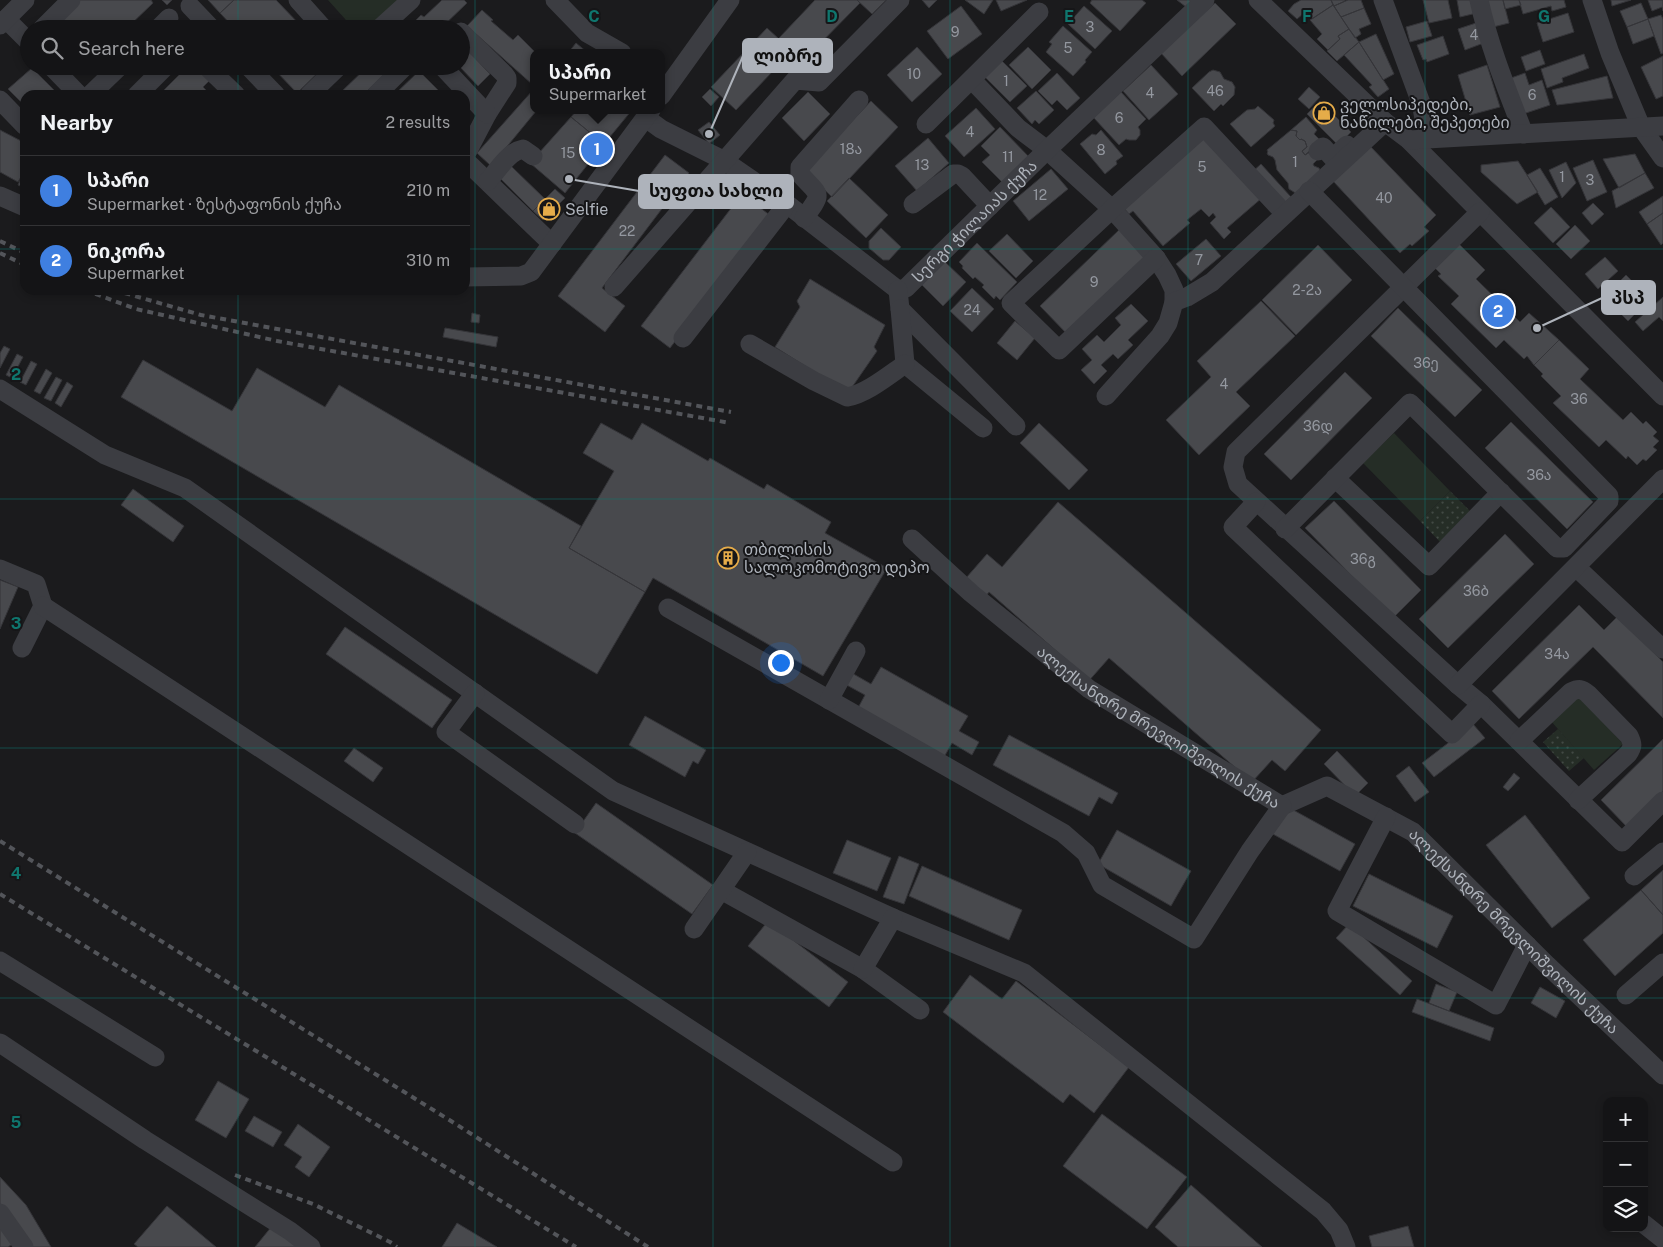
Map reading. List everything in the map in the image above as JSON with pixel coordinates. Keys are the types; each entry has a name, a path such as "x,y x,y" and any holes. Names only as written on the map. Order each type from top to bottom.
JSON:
{"street":[{"path":"20,35 3,22 25,0"},
{"path":"51,20 71,0"},
{"path":"298,0 316,20"},
{"path":"389,20 411,0"},
{"path":"555,0 587,32 615,49"},
{"path":"665,83 730,0"},
{"path":"614,287 794,80 819,82 900,0"},
{"name":"სერგი ჭილაიას ქუჩა","path":"648,114 661,128 723,160 787,204 898,290 906,288 1047,150 1205,0"},
{"path":"1258,0 1385,122 1409,140 1663,396"},
{"path":"1383,0 1421,103 1428,139"},
{"path":"1480,0 1484,23 1524,134"},
{"path":"1592,0 1610,53 1641,127 1663,158"},
{"path":"190,6 203,20"},
{"path":"926,124 1039,12"},
{"path":"470,41 507,78 505,88 487,114 470,148"},
{"path":"60,75 74,90"},
{"path":"95,90 111,75"},
{"path":"142,90 157,75"},
{"path":"215,75 231,90"},
{"path":"257,75 271,90"},
{"path":"315,90 330,75"},
{"path":"381,90 396,75"},
{"path":"450,75 464,90"},
{"path":"972,80 1018,128 1047,150 1112,209 1156,258 1174,290 1174,302 1168,323 1160,336 1106,396"},
{"path":"470,96 487,114"},
{"path":"0,100 20,121"},
{"path":"804,218 817,201 818,194 800,174 800,167 859,100"},
{"path":"470,277 520,276 531,272 648,114"},
{"path":"1174,302 1187,298 1212,282 1385,122"},
{"path":"1409,140 1663,126"},
{"path":"1156,258 1059,350 1011,303 1204,127 1285,214"},
{"path":"1318,151 1323,147 1333,158 1355,138 1361,144"},
{"path":"488,182 509,156 517,150 523,149 533,156"},
{"path":"470,163 552,244"},
{"path":"914,204 953,174 958,174 990,206"},
{"path":"1285,529 1410,403 1557,548 1564,548 1609,502 1610,496 1309,191"},
{"path":"0,196 20,204"},
{"path":"683,338 787,204"},
{"path":"1480,212 1236,452 1233,467 1238,484 1285,529 1481,704 1622,842 1663,801"},
{"path":"898,290 905,364 983,428"},
{"path":"900,309 1016,426"},
{"path":"750,344 814,381 847,397 853,396 877,383 905,364"},
{"path":"0,389 105,454 185,488 613,791 893,918 1024,973 1323,1211 1339,1230 1346,1247"},
{"path":"1335,478 1429,566 1501,492"},
{"path":"1458,685 1663,479"},
{"path":"1256,502 1232,527 1452,734 1481,704"},
{"name":"ალექსანდრე მრევლიშვილის ქუჩა","path":"912,540 971,593 1089,688 1282,806 1327,786 1413,832 1527,945 1663,1075"},
{"path":"1576,567 1663,649"},
{"path":"0,569 36,584 43,606 893,1162"},
{"path":"22,648 43,606"},
{"path":"668,608 1063,834 1086,853 1102,885 1194,939 1240,870 1250,851 1282,806"},
{"path":"828,700 856,650"},
{"path":"1519,741 1571,692 1578,689 1588,694 1629,736 1632,749 1578,800"},
{"path":"475,693 446,732 575,824"},
{"path":"1386,817 1337,911 1496,1005 1527,945"},
{"path":"694,929 747,852"},
{"path":"1634,876 1663,852"},
{"path":"721,890 863,969 920,1010"},
{"path":"863,969 893,918"},
{"path":"0,961 155,1057"},
{"path":"1626,995 1663,963"},
{"path":"0,1043 145,1140 290,1231 311,1247"},
{"path":"0,1213 24,1247"},
{"path":"1648,1227 1663,1238"}],"shaded area":[{"path":"328,0 403,0 381,20 346,20"},
{"path":"1394,433 1450,491 1420,521 1363,463"},
{"path":"1450,491 1474,515 1443,545 1420,521"},
{"path":"1579,695 1623,744 1594,770 1550,720"},
{"path":"1558,729 1584,758 1569,771 1543,742"}],"building":[{"path":"79,0 151,0 153,3 135,20 58,20"},
{"path":"162,0 172,0 167,5"},
{"path":"208,0 234,0 220,13"},
{"path":"234,0 276,0 295,20 227,20 220,13"},
{"path":"442,0 464,0 467,3 449,20 416,20 421,15 424,17"},
{"path":"815,0 857,0 860,3 803,61 779,38"},
{"path":"857,0 886,0 872,14"},
{"path":"922,0 937,0 929,8"},
{"path":"965,0 993,0 984,14"},
{"path":"996,0 1027,0 1001,11"},
{"path":"1092,0 1142,0 1146,3 1120,31 1090,3"},
{"path":"1177,0 1192,0 1186,7"},
{"path":"1301,0 1331,0 1333,5 1312,19 1309,16 1312,12 1310,8 1297,19 1288,11"},
{"path":"1331,0 1345,0 1345,1 1334,6"},
{"path":"1348,0 1361,0 1364,8 1341,17 1334,6"},
{"path":"1423,0 1448,0 1452,18 1429,23"},
{"path":"1457,0 1479,0 1481,12 1460,17"},
{"path":"1486,0 1503,0 1509,23 1493,27"},
{"path":"1503,0 1519,0 1521,5 1505,9"},
{"path":"1519,0 1564,0 1566,7 1552,11 1551,6 1523,14"},
{"path":"1611,0 1631,0 1612,6"},
{"path":"1648,0 1663,0 1663,11 1662,7 1652,11"},
{"path":"1215,3 1236,24 1182,76 1160,52"},
{"path":"1641,3 1648,19 1627,27 1620,11"},
{"path":"1333,5 1349,29 1338,36 1340,39 1328,50 1317,39 1322,34 1310,20"},
{"path":"961,6 982,34 948,59 927,31"},
{"path":"1084,6 1112,31 1095,49 1068,24"},
{"path":"1364,8 1371,24 1359,29 1361,34 1355,38 1341,17"},
{"path":"482,10 493,20 491,21 513,40 518,35 532,49 530,49 530,82 470,29 470,23"},
{"path":"1568,13 1574,32 1543,42 1537,23"},
{"path":"1661,15 1663,19 1663,53 1661,54 1648,19"},
{"path":"1648,19 1654,36 1633,44 1627,27"},
{"path":"1427,21 1432,36 1410,42 1406,27"},
{"path":"1482,21 1489,41 1465,50 1458,29"},
{"path":"1063,26 1092,52 1085,60 1086,62 1073,76 1046,52 1052,44 1049,42"},
{"path":"767,28 792,51 736,110 711,87"},
{"path":"1349,29 1359,42 1337,61 1327,51 1340,39 1338,36"},
{"path":"1376,34 1394,74 1383,80 1359,42"},
{"path":"1443,36 1449,54 1427,62 1426,59 1423,60 1417,45"},
{"path":"1359,42 1389,89 1378,97 1369,87 1372,85 1344,55"},
{"path":"576,43 583,49 571,49"},
{"path":"917,47 942,74 912,102 887,75"},
{"path":"1028,47 1051,70 1032,89 1009,65"},
{"path":"1540,50 1545,64 1526,71 1521,57"},
{"path":"470,53 490,74 478,86 468,75 470,75"},
{"path":"1584,54 1589,68 1562,78 1563,82 1547,88 1541,69"},
{"path":"1663,56 1663,96 1656,99 1641,67"},
{"path":"1001,60 1027,86 1010,102 984,76"},
{"path":"1151,65 1178,94 1149,120 1123,91"},
{"path":"1487,65 1500,107 1470,115 1458,75"},
{"path":"1213,70 1220,72 1224,79 1232,82 1235,87 1234,95 1223,106 1221,104 1214,111 1192,88"},
{"path":"1057,73 1080,98 1067,110 1057,100 1052,105 1038,91"},
{"path":"1525,73 1529,85 1542,80 1550,105 1523,114 1511,78"},
{"path":"24,75 39,75 54,90 20,90 20,101 8,89"},
{"path":"179,75 205,75 210,80 203,87 206,90 164,90"},
{"path":"280,75 316,75 300,90 294,90"},
{"path":"359,75 384,75 368,90 343,90"},
{"path":"415,75 423,75 438,90 399,90"},
{"path":"1607,76 1613,98 1557,105 1552,90"},
{"path":"1309,87 1320,97 1309,109 1298,99"},
{"path":"710,89 719,97 711,106 702,97"},
{"path":"1036,91 1054,110 1039,124 1035,120 1032,124 1017,108"},
{"path":"808,92 830,114 804,141 782,118"},
{"path":"1121,92 1146,119 1138,127 1140,135 1136,140 1126,139 1119,145 1093,117"},
{"path":"530,93 530,114 534,114 491,166 477,153"},
{"path":"871,101 898,127 832,197 805,171"},
{"path":"1320,101 1351,132 1338,145 1307,114"},
{"path":"1258,106 1274,120 1275,126 1251,147 1230,124 1247,110 1255,109"},
{"path":"976,108 995,129 964,157 945,136"},
{"path":"574,114 629,114 604,144 571,117"},
{"path":"571,117 604,144 565,193 530,163"},
{"path":"1306,117 1317,130 1314,134 1321,141 1305,155 1302,151 1307,147 1305,141 1300,140 1296,136 1297,131 1291,130"},
{"path":"709,122 720,135 709,144 698,130"},
{"path":"1000,127 1031,159 1004,184 982,162 990,155 981,146"},
{"path":"0,130 20,140 20,179 18,182 0,172"},
{"path":"1101,130 1123,156 1105,174 1080,144 1092,134 1096,135"},
{"path":"1291,130 1297,131 1296,136 1300,140 1305,141 1307,147 1302,151 1305,155 1310,152 1315,155 1317,160 1313,164 1319,168 1321,173 1297,194 1289,189 1288,183 1277,170 1275,160 1267,153 1267,150"},
{"path":"1203,136 1263,197 1227,228 1231,232 1224,239 1210,223 1216,217 1213,213 1209,217 1201,209 1187,220 1190,223 1163,246 1133,211 1129,214 1122,206"},
{"path":"928,138 949,163 917,191 895,166"},
{"path":"1370,146 1436,215 1424,227 1429,231 1412,246 1410,244 1400,253 1333,181"},
{"path":"1635,154 1645,173 1619,188 1603,159"},
{"path":"665,155 689,173 602,288 625,306 605,332 558,296"},
{"path":"1593,160 1607,192 1587,201 1573,168"},
{"path":"1518,161 1538,192 1517,204 1481,172 1481,165"},
{"path":"1566,162 1576,183 1562,198 1549,170"},
{"path":"1261,164 1291,197 1282,205 1251,173"},
{"path":"511,166 545,199 533,211 500,178"},
{"path":"1540,168 1558,197 1545,205 1527,175"},
{"path":"1051,169 1068,189 1029,221 1013,201"},
{"path":"1645,173 1654,188 1616,208 1612,191"},
{"path":"849,178 888,215 866,238 827,201"},
{"path":"555,189 565,198 543,220 533,211"},
{"path":"742,194 771,216 670,348 641,326"},
{"path":"1663,196 1663,213 1647,224 1639,212"},
{"path":"1593,203 1604,214 1592,225 1582,213"},
{"path":"1551,207 1570,227 1553,243 1534,223"},
{"path":"1663,213 1663,243 1661,245 1647,224"},
{"path":"1575,225 1590,241 1571,259 1556,244"},
{"path":"881,228 901,247 889,260 883,260 869,248 869,241"},
{"path":"1120,229 1148,258 1068,335 1040,306"},
{"path":"1007,234 1033,261 1016,278 989,251"},
{"path":"1206,239 1221,256 1191,281 1176,264"},
{"path":"1457,242 1485,270 1476,279 1520,322 1529,313 1559,340 1534,365 1527,356 1524,359 1504,340 1496,348 1451,304 1459,296 1438,276 1441,274 1433,266"},
{"path":"977,243 1017,282 1000,300 996,296 994,299 982,287 984,285 975,277 973,279 959,262"},
{"path":"1318,245 1352,280 1296,335 1262,300"},
{"path":"1605,257 1618,271 1598,289 1585,274"},
{"path":"944,261 966,282 943,306 921,284"},
{"path":"1626,275 1650,299 1628,321 1604,297"},
{"path":"810,279 885,325 874,347 877,351 848,393 775,347 800,307 797,301"},
{"path":"972,288 994,309 972,332 950,311"},
{"path":"1663,297 1663,321 1659,317 1643,331 1635,322"},
{"path":"1261,301 1295,336 1236,392 1250,406 1199,455 1166,420 1211,377 1197,361"},
{"path":"1131,304 1148,321 1128,340 1133,345 1118,359 1113,354 1101,365 1107,371 1094,384 1081,370 1092,360 1082,349 1097,335 1104,342 1121,325 1115,318"},
{"path":"1398,308 1482,390 1455,417 1371,336"},
{"path":"472,313 480,315 479,323 471,322"},
{"path":"1015,321 1035,338 1017,360 997,343"},
{"path":"445,328 498,337 496,347 443,337"},
{"path":"1559,340 1589,369 1580,379 1623,420 1631,412 1643,424 1646,421 1657,432 1653,436 1659,441 1653,447 1657,450 1646,461 1643,459 1637,465 1628,456 1626,459 1606,440 1599,447 1553,403 1561,396 1541,376 1543,374 1534,365"},
{"path":"4,346 10,349 0,368 0,353"},
{"path":"17,354 23,357 12,378 6,375"},
{"path":"143,360 232,411 257,368 325,407 339,385 581,526 569,548 645,592 597,674 121,397"},
{"path":"31,361 37,364 26,385 20,382"},
{"path":"46,369 52,373 40,394 34,391"},
{"path":"1345,372 1372,398 1291,480 1264,454"},
{"path":"56,377 62,380 51,401 44,398"},
{"path":"67,382 73,386 61,407 55,403"},
{"path":"1511,422 1593,502 1567,529 1485,448"},
{"name":"თბილისის სალოკომოტივო დეპო","path":"601,423 632,440 642,423 708,461 710,458 764,489 767,484 831,522 825,533 887,568 823,676 653,578 645,592 569,548 614,471 583,453"},
{"path":"1039,423 1088,470 1069,490 1020,443"},
{"path":"133,489 184,526 173,542 121,505"},
{"path":"1334,501 1421,590 1393,618 1305,528"},
{"path":"1058,502 1321,730 1285,771 1272,760 1252,782 1109,658 1086,684 1070,663 989,592 986,596 966,578 987,554 1002,567"},
{"path":"1505,534 1534,564 1448,648 1419,619"},
{"path":"0,580 18,587 0,629"},
{"path":"1579,605 1604,630 1618,616 1663,662 1663,718 1593,647 1519,719 1492,691"},
{"path":"345,627 452,700 432,728 326,654"},
{"path":"881,667 968,716 959,731 979,742 972,755 952,743 944,757 858,708 865,695 843,683 850,672 871,684"},
{"path":"645,716 706,750 698,764 693,761 685,777 629,745"},
{"path":"1473,724 1485,738 1434,777 1422,763"},
{"path":"1009,735 1118,793 1112,804 1099,797 1089,816 993,765"},
{"path":"1663,739 1663,791 1627,827 1601,800"},
{"path":"354,748 383,768 373,782 344,761"},
{"path":"1337,751 1368,783 1355,796 1324,764"},
{"path":"1409,766 1429,792 1415,802 1396,776"},
{"path":"1514,773 1520,778 1508,791 1503,787"},
{"path":"596,803 713,885 692,914 575,833"},
{"path":"1286,806 1355,844 1340,871 1271,833"},
{"path":"1525,815 1590,898 1552,928 1486,845"},
{"path":"1117,830 1191,871 1171,906 1098,864"},
{"path":"847,840 891,858 877,891 833,873"},
{"path":"899,856 919,864 904,904 883,897"},
{"path":"922,866 1022,910 1009,940 909,896"},
{"path":"1663,870 1663,915 1641,890"},
{"path":"1369,874 1453,916 1437,948 1353,906"},
{"path":"1641,890 1663,915 1663,933 1615,976 1583,940"},
{"path":"768,921 848,982 829,1007 748,946"},
{"path":"1349,924 1412,981 1400,995 1336,938"},
{"path":"970,975 1002,999 1016,981 1129,1067 1094,1113 1070,1094 1063,1103 943,1012"},
{"path":"1436,984 1457,992 1449,1011 1429,1003"},
{"path":"1540,987 1565,1001 1556,1018 1531,1003"},
{"path":"1417,999 1494,1028 1490,1041 1412,1012"},
{"path":"218,1081 249,1099 226,1138 195,1120"},
{"path":"1102,1114 1187,1177 1147,1229 1063,1166"},
{"path":"254,1116 282,1132 273,1147 245,1131"},
{"path":"298,1124 330,1147 309,1177 295,1167 302,1157 284,1145"},
{"path":"0,1177 26,1205 51,1247 30,1247 0,1204"},
{"path":"1191,1185 1262,1247 1178,1247 1155,1227"},
{"path":"167,1206 216,1247 138,1247 134,1244"},
{"path":"0,1222 14,1243 8,1247 0,1247"},
{"path":"457,1223 497,1247 442,1247"},
{"path":"272,1226 297,1247 255,1247"},
{"path":"1408,1226 1414,1247 1372,1247 1369,1236"}],"railway":[{"path":"0,241 20,251"},
{"path":"0,253 20,263"},
{"path":"98,295 136,309 277,341 730,423"},
{"path":"131,295 201,315 731,412"},
{"path":"0,841 451,1121 648,1247"},
{"path":"0,894 576,1247"},
{"path":"235,1175 313,1204 397,1247"}],"place":[{"name":"ველოსიპედები, ნაწილები, შეპეთები","path":"1324,113"},
{"name":"ლიბრე","path":"709,134"},
{"name":"სპარი","path":"597,149"},
{"name":"სუფთა სახლი","path":"569,179"},
{"name":"Selfie","path":"549,209"},
{"name":"ნიკორა","path":"1498,311"},
{"name":"პსპ","path":"1537,328"},
{"name":"თბილისის სალოკომოტივო დეპო","path":"728,558"}]}
